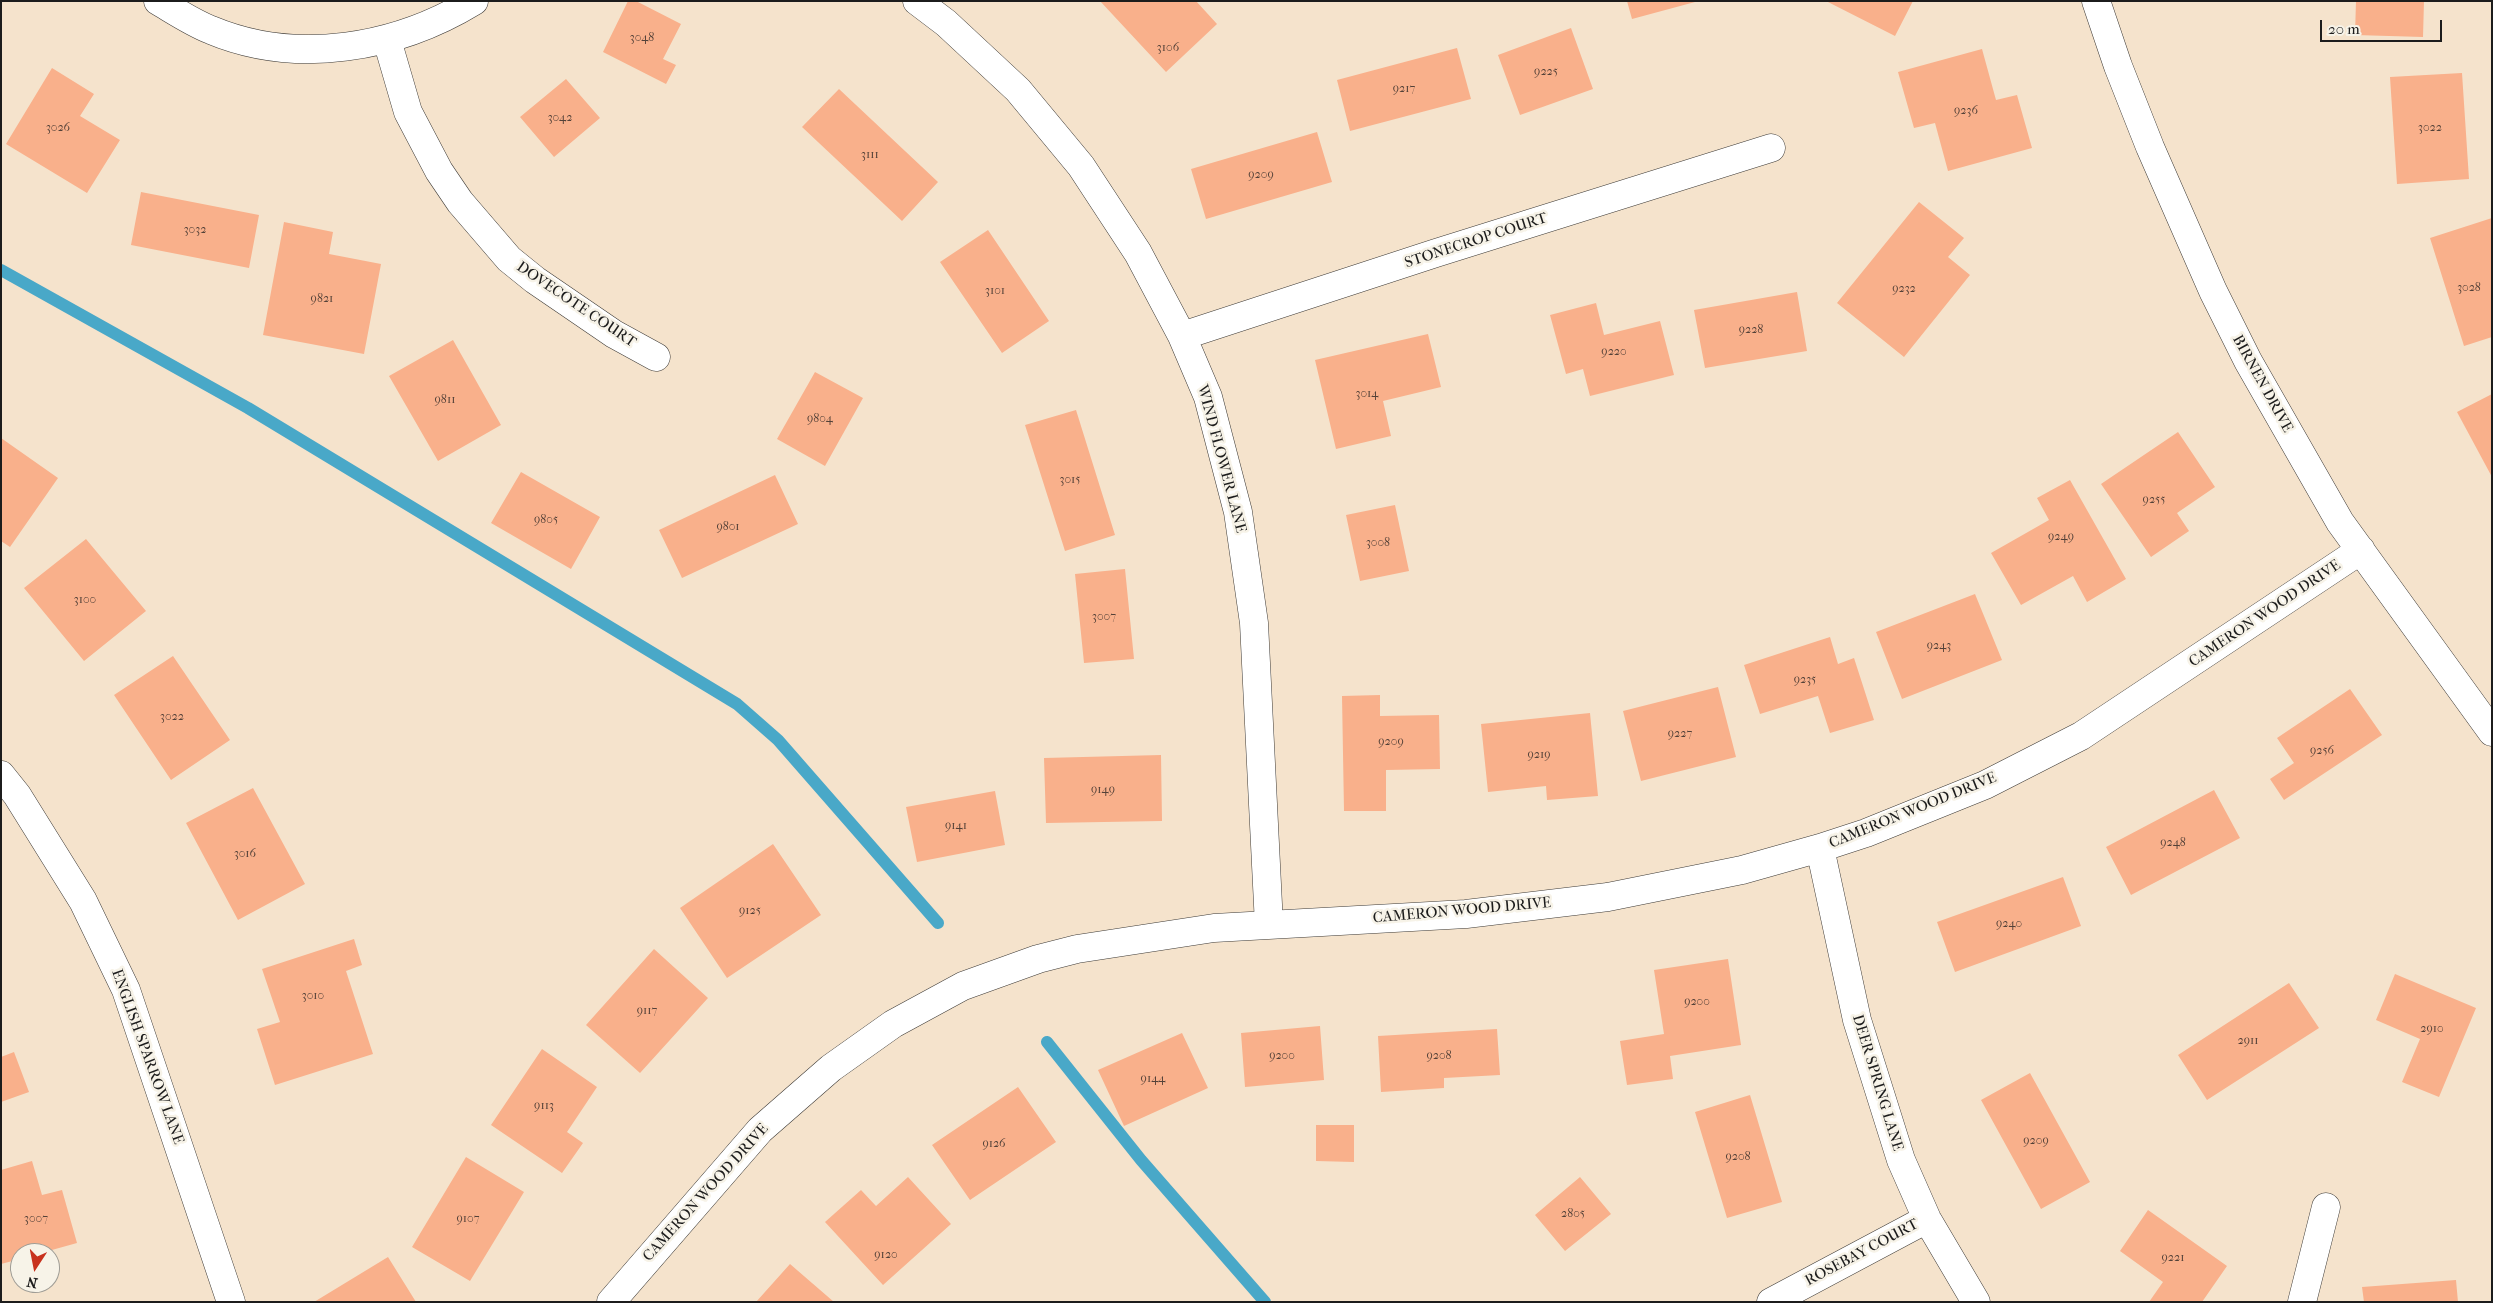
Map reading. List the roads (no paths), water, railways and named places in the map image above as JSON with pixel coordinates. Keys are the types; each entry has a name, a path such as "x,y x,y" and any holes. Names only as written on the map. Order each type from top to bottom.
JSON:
{"street":[{"path":"158,1 211,30 258,44 310,49 337,48 386,40 422,29 448,17 474,1"},
{"name":"WIND FLOWER LANE","path":"917,1 946,23 1018,90 1051,127 1081,166 1138,253 1182,336 1208,397 1238,512 1248,568 1254,623 1270,925"},
{"name":"BIRNEN DRIVE","path":"2096,1 2118,66 2146,138 2212,291 2248,361 2340,522 2492,732"},
{"name":"DOVECOTE COURT","path":"386,40 408,112 439,170 460,202 509,259 535,280 614,334 656,357"},
{"name":"STONECROP COURT","path":"1182,336 1436,252 1771,148"},
{"name":"CAMERON WOOD DRIVE","path":"610,1302 760,1130 831,1068 893,1024 963,986 1038,959 1077,950 1214,928 1466,914 1608,897 1742,870 1820,848 1866,833 1985,785 2081,736 2361,550"},
{"name":"ENGLISH SPARROW LANE","path":"1,775 17,795 83,901 126,990 231,1302"},
{"name":"DEER SPRING LANE","path":"1820,848 1857,1020 1901,1160 1926,1219 1976,1302"},
{"path":"2302,1302 2326,1207"},
{"name":"ROSEBAY COURT","path":"1771,1302 1926,1219"}],"waterway":[{"path":"1,270 248,408 737,704 778,740 938,923"},
{"path":"1047,1042 1141,1160 1265,1302"}]}
